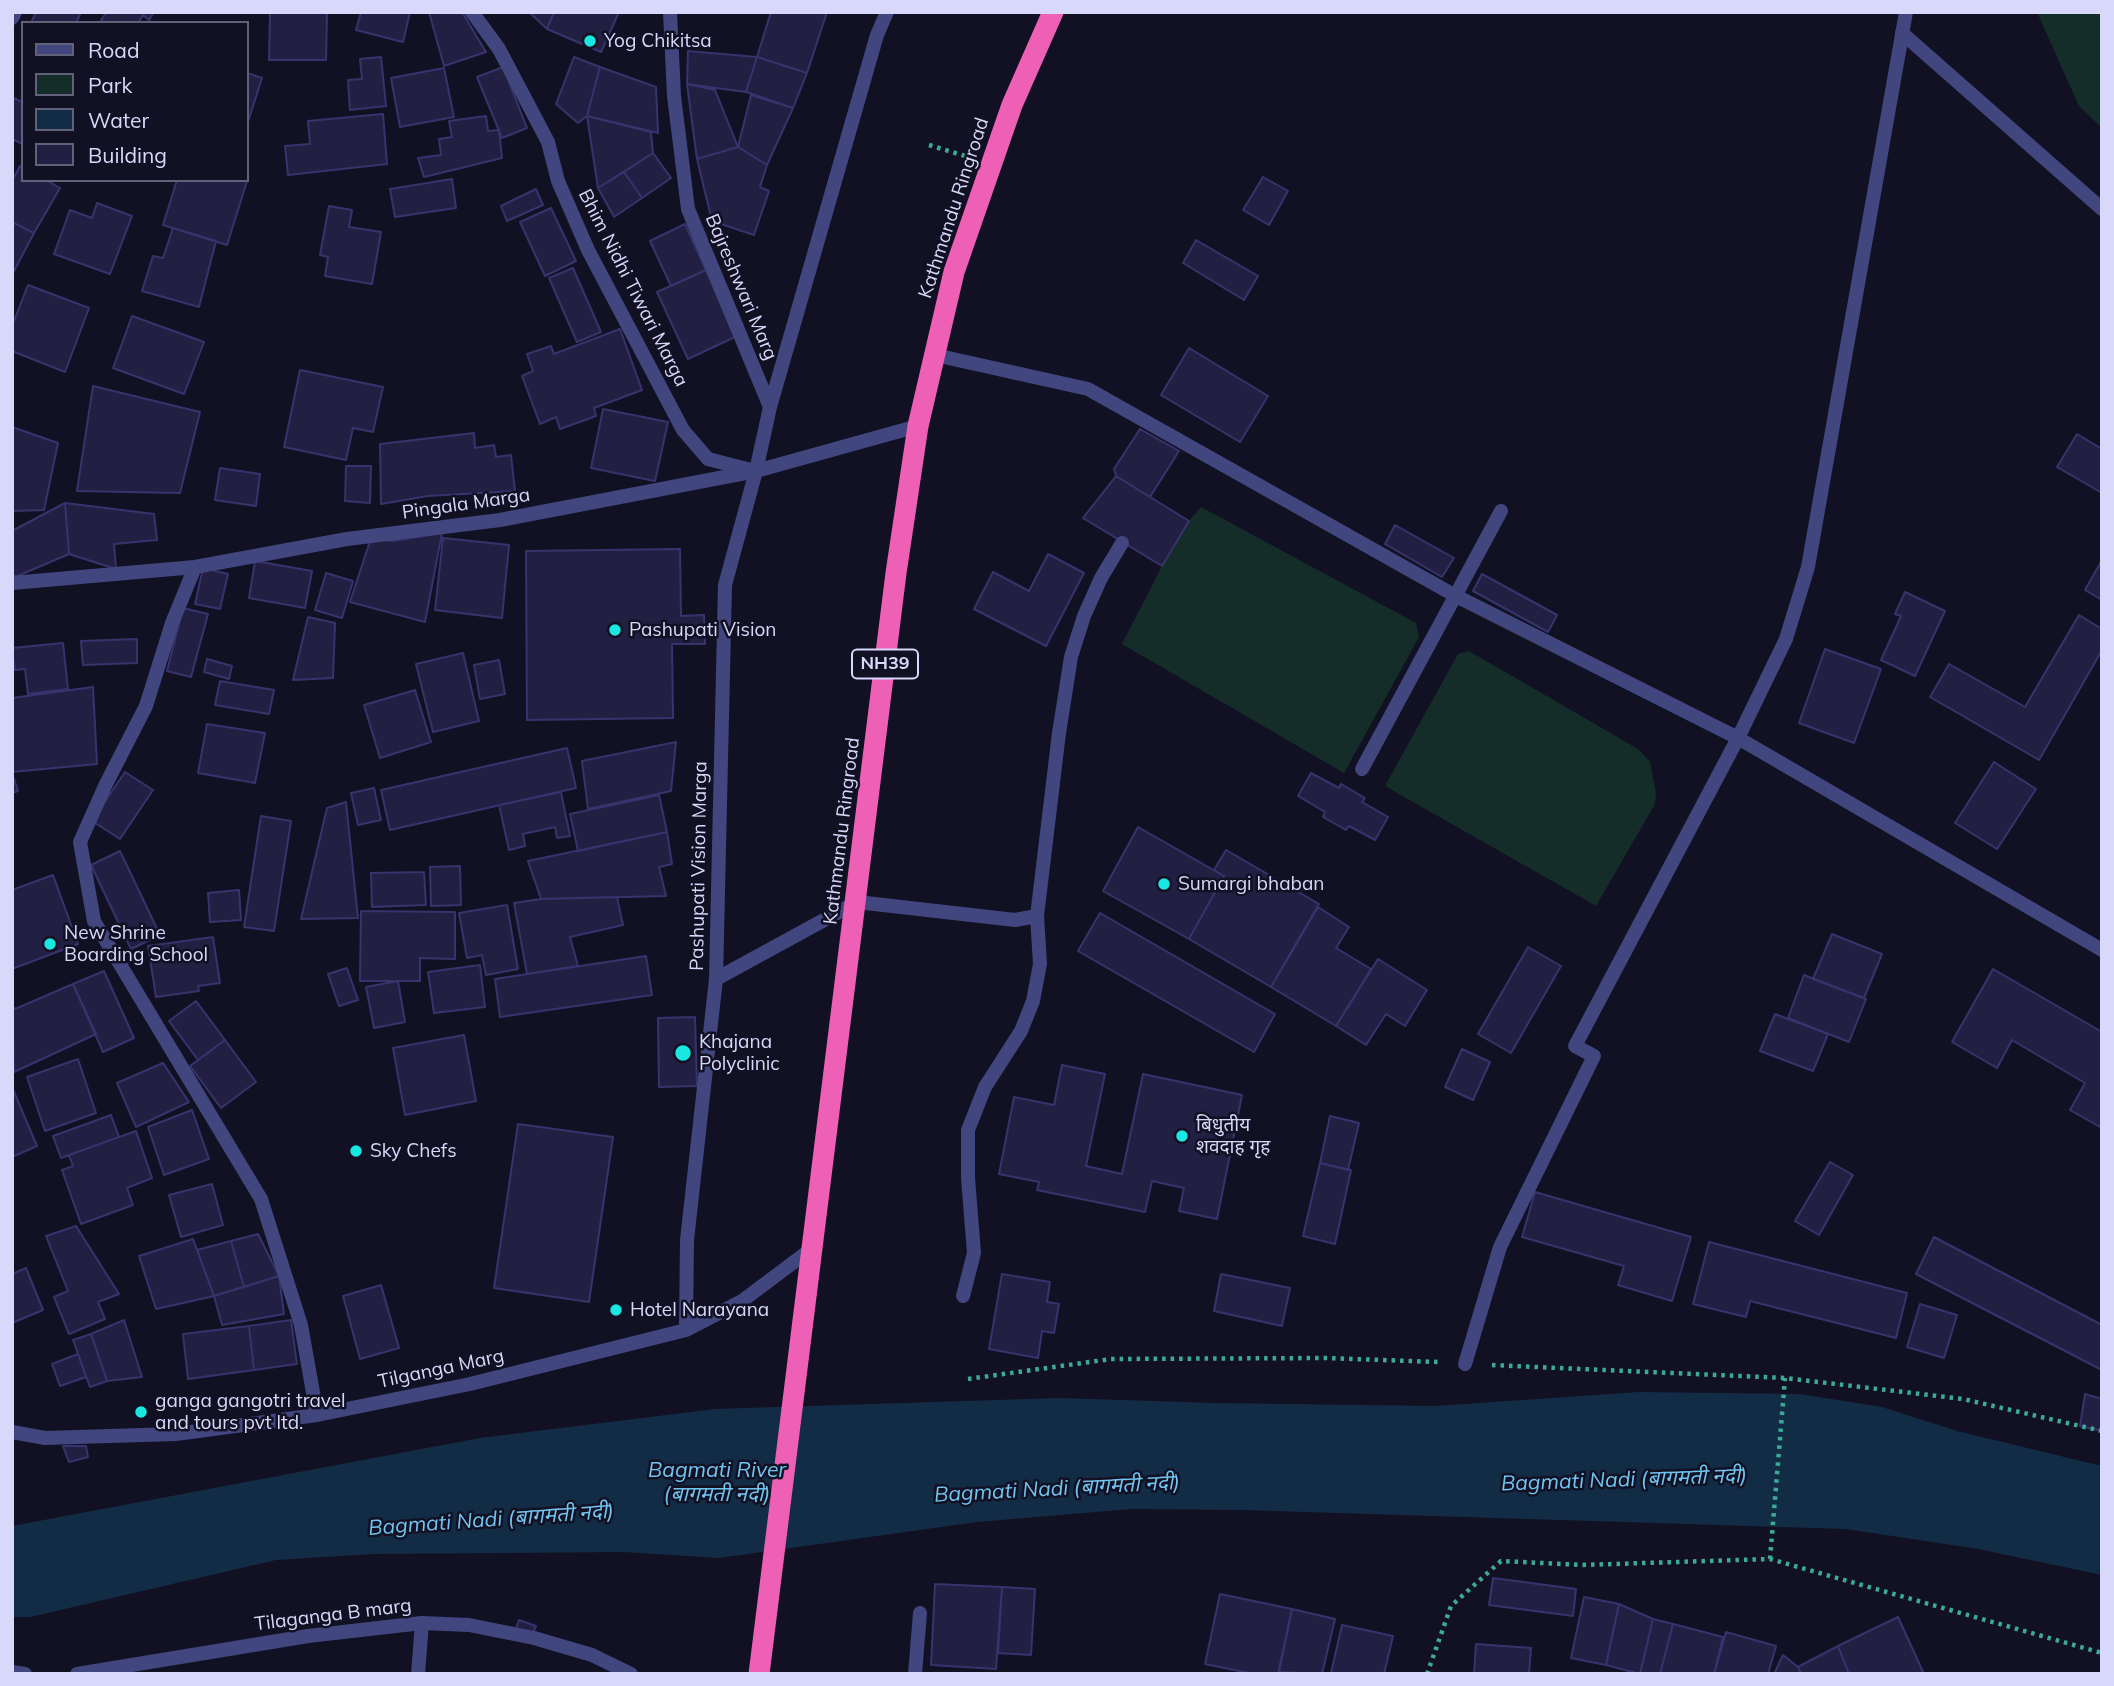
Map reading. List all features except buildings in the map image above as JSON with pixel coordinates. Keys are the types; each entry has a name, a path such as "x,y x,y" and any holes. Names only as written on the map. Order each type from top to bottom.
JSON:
{"highway":[{"name":"Kathmandu Ringroad","path":"759,1674 896,573 918,426 954,272 1012,105 1053,12"}],"street":[{"path":"12,18 15,12"},
{"name":"Bhim Nidhi Tiwari Marga","path":"472,12 499,48 548,142 558,181 588,250 683,430 708,459 756,471"},
{"name":"Bajreshwari Marg","path":"670,12 674,96 688,209 770,407"},
{"name":"Pashupati Vision Marga","path":"686,1330 687,1240 716,979 725,585 756,471 770,407 877,35 887,12"},
{"path":"1465,1364 1500,1247 1594,1056 1574,1046 1738,738 1786,639 1808,567 1906,12"},
{"path":"1902,33 2102,209"},
{"path":"934,355 1088,389 1454,596 1738,738 2102,950"},
{"name":"Pingala Marga","path":"12,583 195,567 347,539 500,520 756,471 918,426"},
{"path":"1362,769 1501,511"},
{"path":"963,1296 974,1253 968,1178 968,1130 985,1087 1021,1031 1033,1001 1040,964 1037,916 1071,657 1084,616 1101,578 1122,543"},
{"path":"195,567 172,624 146,706 80,842 94,921 261,1199 301,1325 317,1415"},
{"path":"716,979 857,902 1015,920 1037,916"},
{"name":"Tilganga Marg","path":"12,1432 44,1438 176,1434 317,1415 470,1384 686,1330 741,1301 810,1250"},
{"path":"915,1674 920,1613"},
{"path":"418,1674 422,1623"},
{"name":"Tilaganga B marg","path":"77,1674 308,1636 422,1623 469,1625 534,1637 592,1655 631,1674"},
{"path":"12,1672 24,1674"}],"path":[{"path":"968,1379 1111,1359 1326,1358 1785,1378 1963,1399 2102,1432"},
{"path":"1770,1559 1785,1378"},
{"path":"1427,1674 1451,1606 1501,1562 1582,1565 1770,1559 2102,1653"}],"green space":[{"path":"2037,12 2102,12 2102,128 2079,106"},
{"path":"1201,507 1416,623 1419,637 1344,773 1122,644 1162,566 1189,521"},
{"path":"1469,651 1638,749 1650,762 1656,793 1655,804 1596,906 1385,786 1458,654"}],"water":[{"name":"Bagmati River (बागमती नदी)","path":"1639,1392 1799,1394 1882,1407 1957,1431 2102,1466 2102,1575 1978,1549 1846,1529 1243,1510 1131,1509 977,1522 719,1558 624,1552 374,1554 276,1560 30,1617 12,1617 12,1526 480,1438 715,1409 1060,1398 1436,1406"}],"place":[{"name":"Yog Chikitsa","path":"590,41"},
{"name":"Pashupati Vision","path":"615,630"},
{"name":"Sumargi bhaban","path":"1164,884"},
{"name":"New Shrine Boarding School","path":"50,944"},
{"name":"Khajana Polyclinic","path":"683,1053"},
{"name":"बिधुतीय शवदाह गृह","path":"1182,1136"},
{"name":"Sky Chefs","path":"356,1151"},
{"name":"Hotel Narayana","path":"616,1310"},
{"name":"ganga gangotri travel and tours pvt ltd.","path":"141,1412"}],"water label":[{"name":"Bagmati Nadi (बागमती नदी)","path":"1624,1480"},
{"name":"Bagmati Nadi (बागमती नदी)","path":"1057,1489"},
{"name":"Bagmati Nadi (बागमती नदी)","path":"491,1520"}]}
